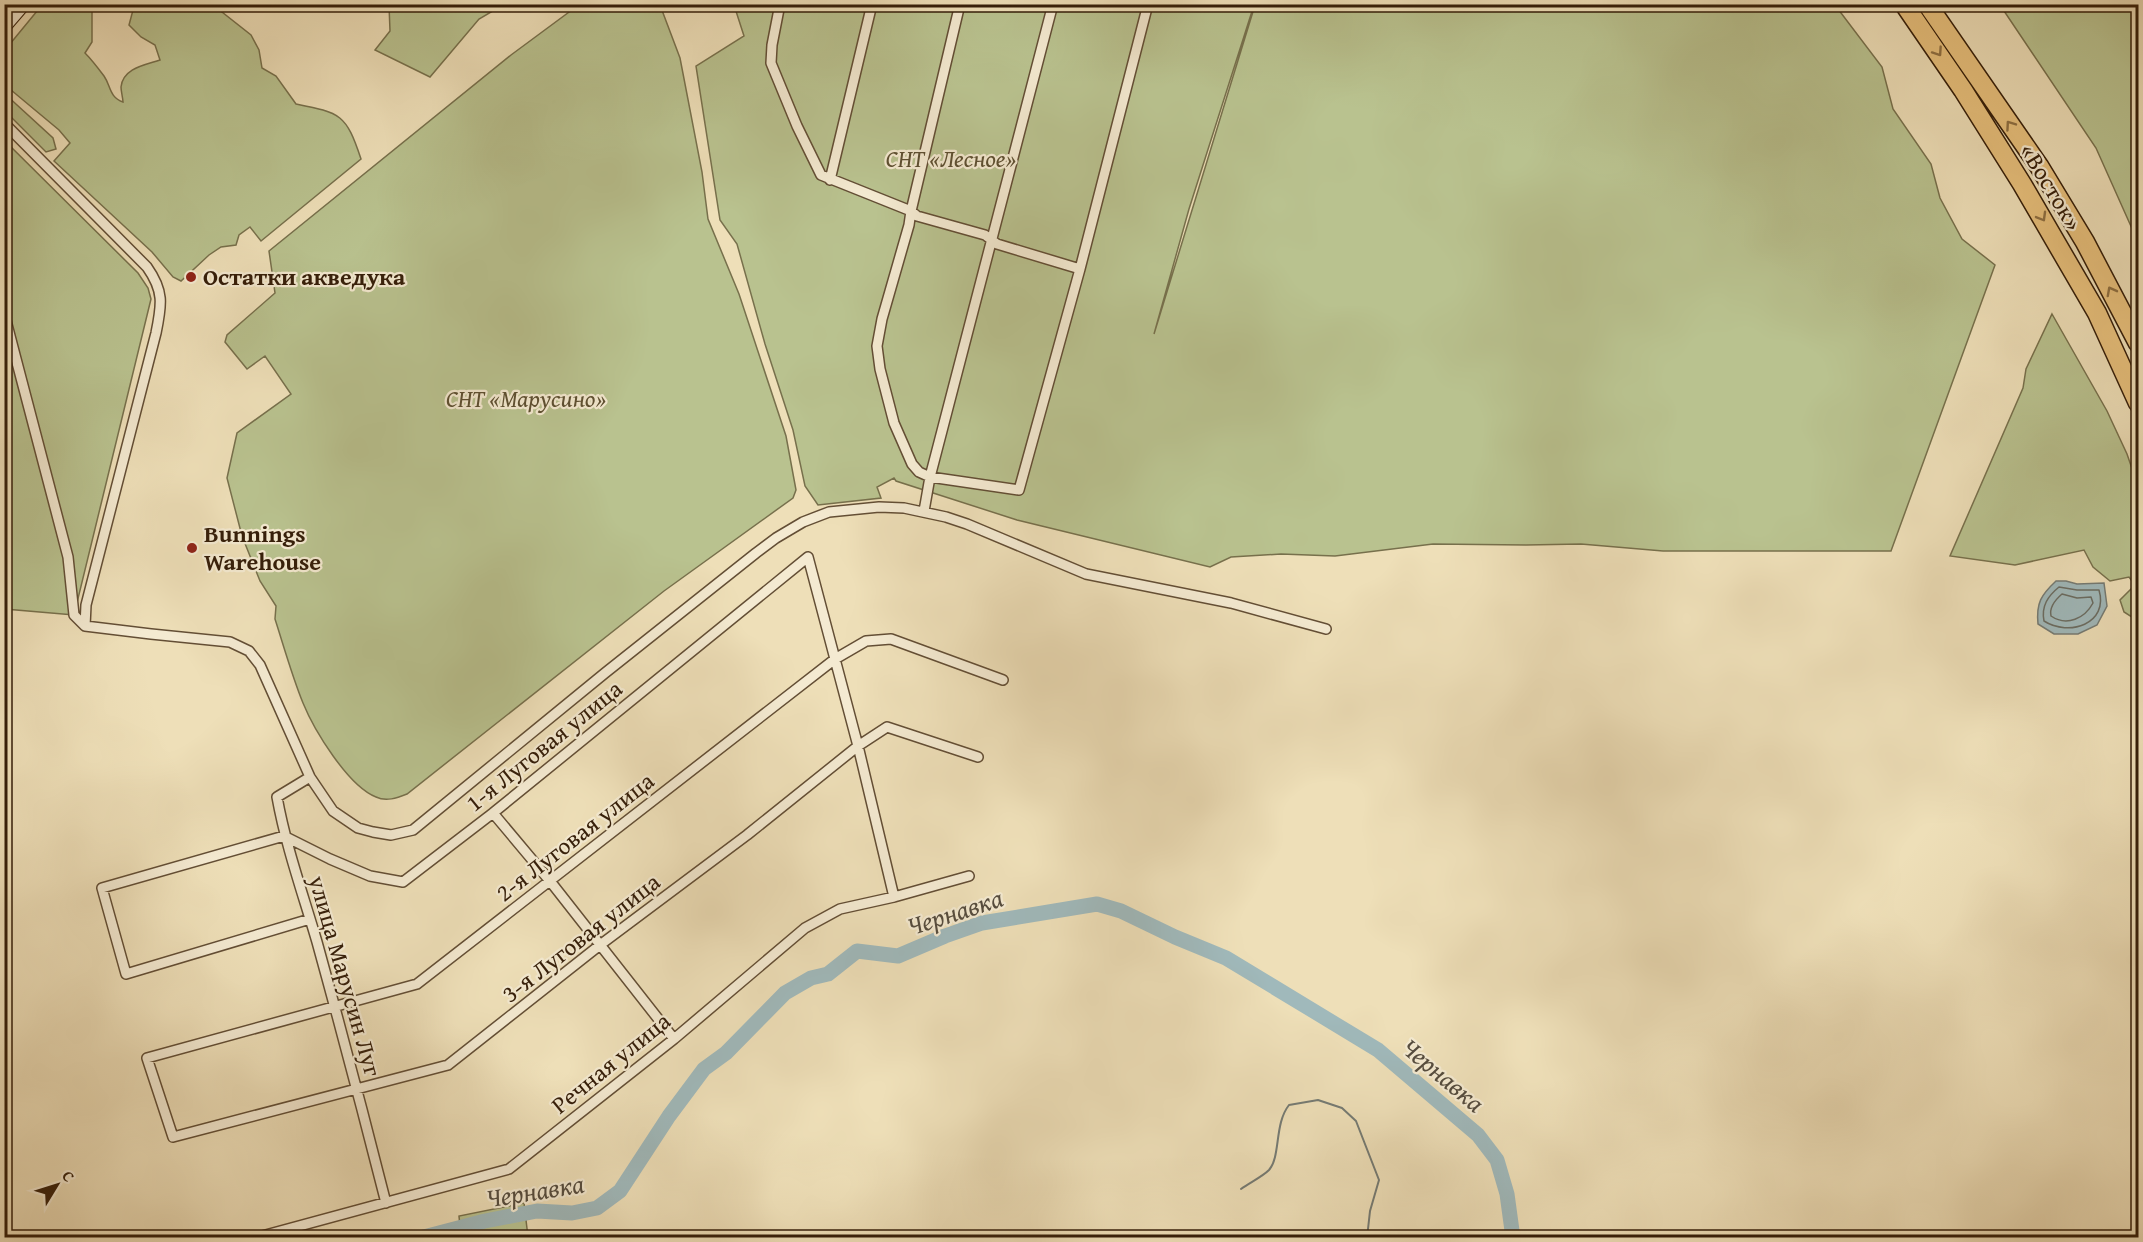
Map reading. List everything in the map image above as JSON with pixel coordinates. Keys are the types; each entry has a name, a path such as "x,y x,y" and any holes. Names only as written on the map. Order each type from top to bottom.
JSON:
{"highway":[{"name":"«Восток»","path":"1904,4 1963,90 2022,184 2097,313 2139,403"},
{"name":"«Восток»","path":"1927,4 2039,166 2085,242 2139,343"}],"main road":[{"path":"4,26 23,4"}],"street":[{"path":"780,4 771,63 820,175 912,211 917,216 985,236 997,244 1080,269"},
{"path":"830,180 872,4"},
{"path":"960,4 912,211 882,319 877,346 880,369 894,423 912,464 919,472 930,477 1019,490 1080,269 1148,4"},
{"path":"924,512 930,477 1053,4"},
{"path":"4,123 147,267 156,279 160,290 158,325 87,605 85,626"},
{"path":"4,313 68,557 74,615 85,626 230,642 249,651 260,665 310,777 333,810 358,828 391,835 413,830 605,673 776,538 815,516 844,509 879,507 924,512 967,524 1086,574 1232,603 1326,629"},
{"name":"1-я Луговая улица","path":"284,836 370,876 403,882 493,813 808,557 835,659"},
{"name":"2-я Луговая улица","path":"172,1137 147,1058 417,984 835,659 866,641 891,639 1003,680"},
{"path":"835,659 894,897"},
{"name":"3-я Луговая улица","path":"172,1137 448,1065 600,945 747,835 858,746 888,727 978,757"},
{"name":"улица Марусин Луг","path":"310,777 277,797 284,836 335,1007 386,1203"},
{"path":"493,813 550,881 674,1039"},
{"path":"284,836 102,888 126,974 310,919"},
{"name":"Речная улица","path":"255,1238 509,1169 674,1039 805,928 840,909 969,876"}],"green space":[{"path":"389,4 503,5 479,19 430,77 375,50 390,31"},
{"name":"СНТ «Марусино»","path":"580,4 660,5 680,58 702,172 708,219 739,294 786,436 796,490 793,498 664,591 407,794 384,799 365,791 343,770 308,714 275,619 276,606 260,581 242,536 227,478 237,433 291,394 265,356 247,369 225,342 227,335 275,293 269,251 511,55"},
{"path":"42,5 90,5 92,42 85,53 104,76 115,97 123,102 121,87 126,75 136,68 160,60 155,45 141,37 129,25 133,10 137,5 213,5 251,35 259,50 262,68 276,76 296,104 332,113 346,124 361,159 261,241 250,227 239,235 236,245 221,247 181,281 173,277 152,252 54,161 70,143 59,130 5,85 5,50"},
{"name":"СНТ «Лесное»","path":"734,5 1254,5 1189,209 1154,334 1255,5 1835,5 1882,67 1893,109 1931,164 1940,198 1962,239 1995,265 1891,551 1663,551 1581,544 1433,544 1335,556 1281,554 1231,557 1210,567 1017,520 896,481 894,478 877,487 881,498 818,505 805,486 793,430 765,344 737,244 720,220 696,66 744,36"},
{"path":"2000,5 2138,5 2138,242 2096,148"},
{"path":"5,94 53,138 56,149 46,152 5,111"},
{"path":"4,140 138,273 148,288 151,299 74,615 5,609"},
{"path":"2052,314 2107,411 2127,454 2138,486 2138,621 2124,612 2120,600 2135,585 2129,577 2110,581 2093,567 2084,550 2015,565 1950,556 2023,388 2026,369"},
{"path":"524,1203 528,1237 461,1237 459,1216"}],"water":[{"path":"2056,581 2077,584 2104,583 2107,606 2097,625 2078,634 2054,634 2038,624 2041,600"}],"waterway":[{"name":"Чернавка","path":"420,1238 485,1221 537,1211 572,1213 597,1208 620,1191 669,1116 704,1069 726,1053 785,993 811,978 828,974 857,951 898,956 982,923 1097,904 1121,911 1226,958 1378,1050 1478,1135 1497,1160 1507,1194 1513,1238"},
{"path":"1241,1189 1266,1173 1273,1164 1281,1121 1289,1105 1318,1100 1342,1108 1356,1121 1379,1180 1370,1211 1367,1238"}],"place":[{"name":"Остатки акведука","path":"191,277"},
{"name":"Bunnings Warehouse","path":"192,548"}]}
